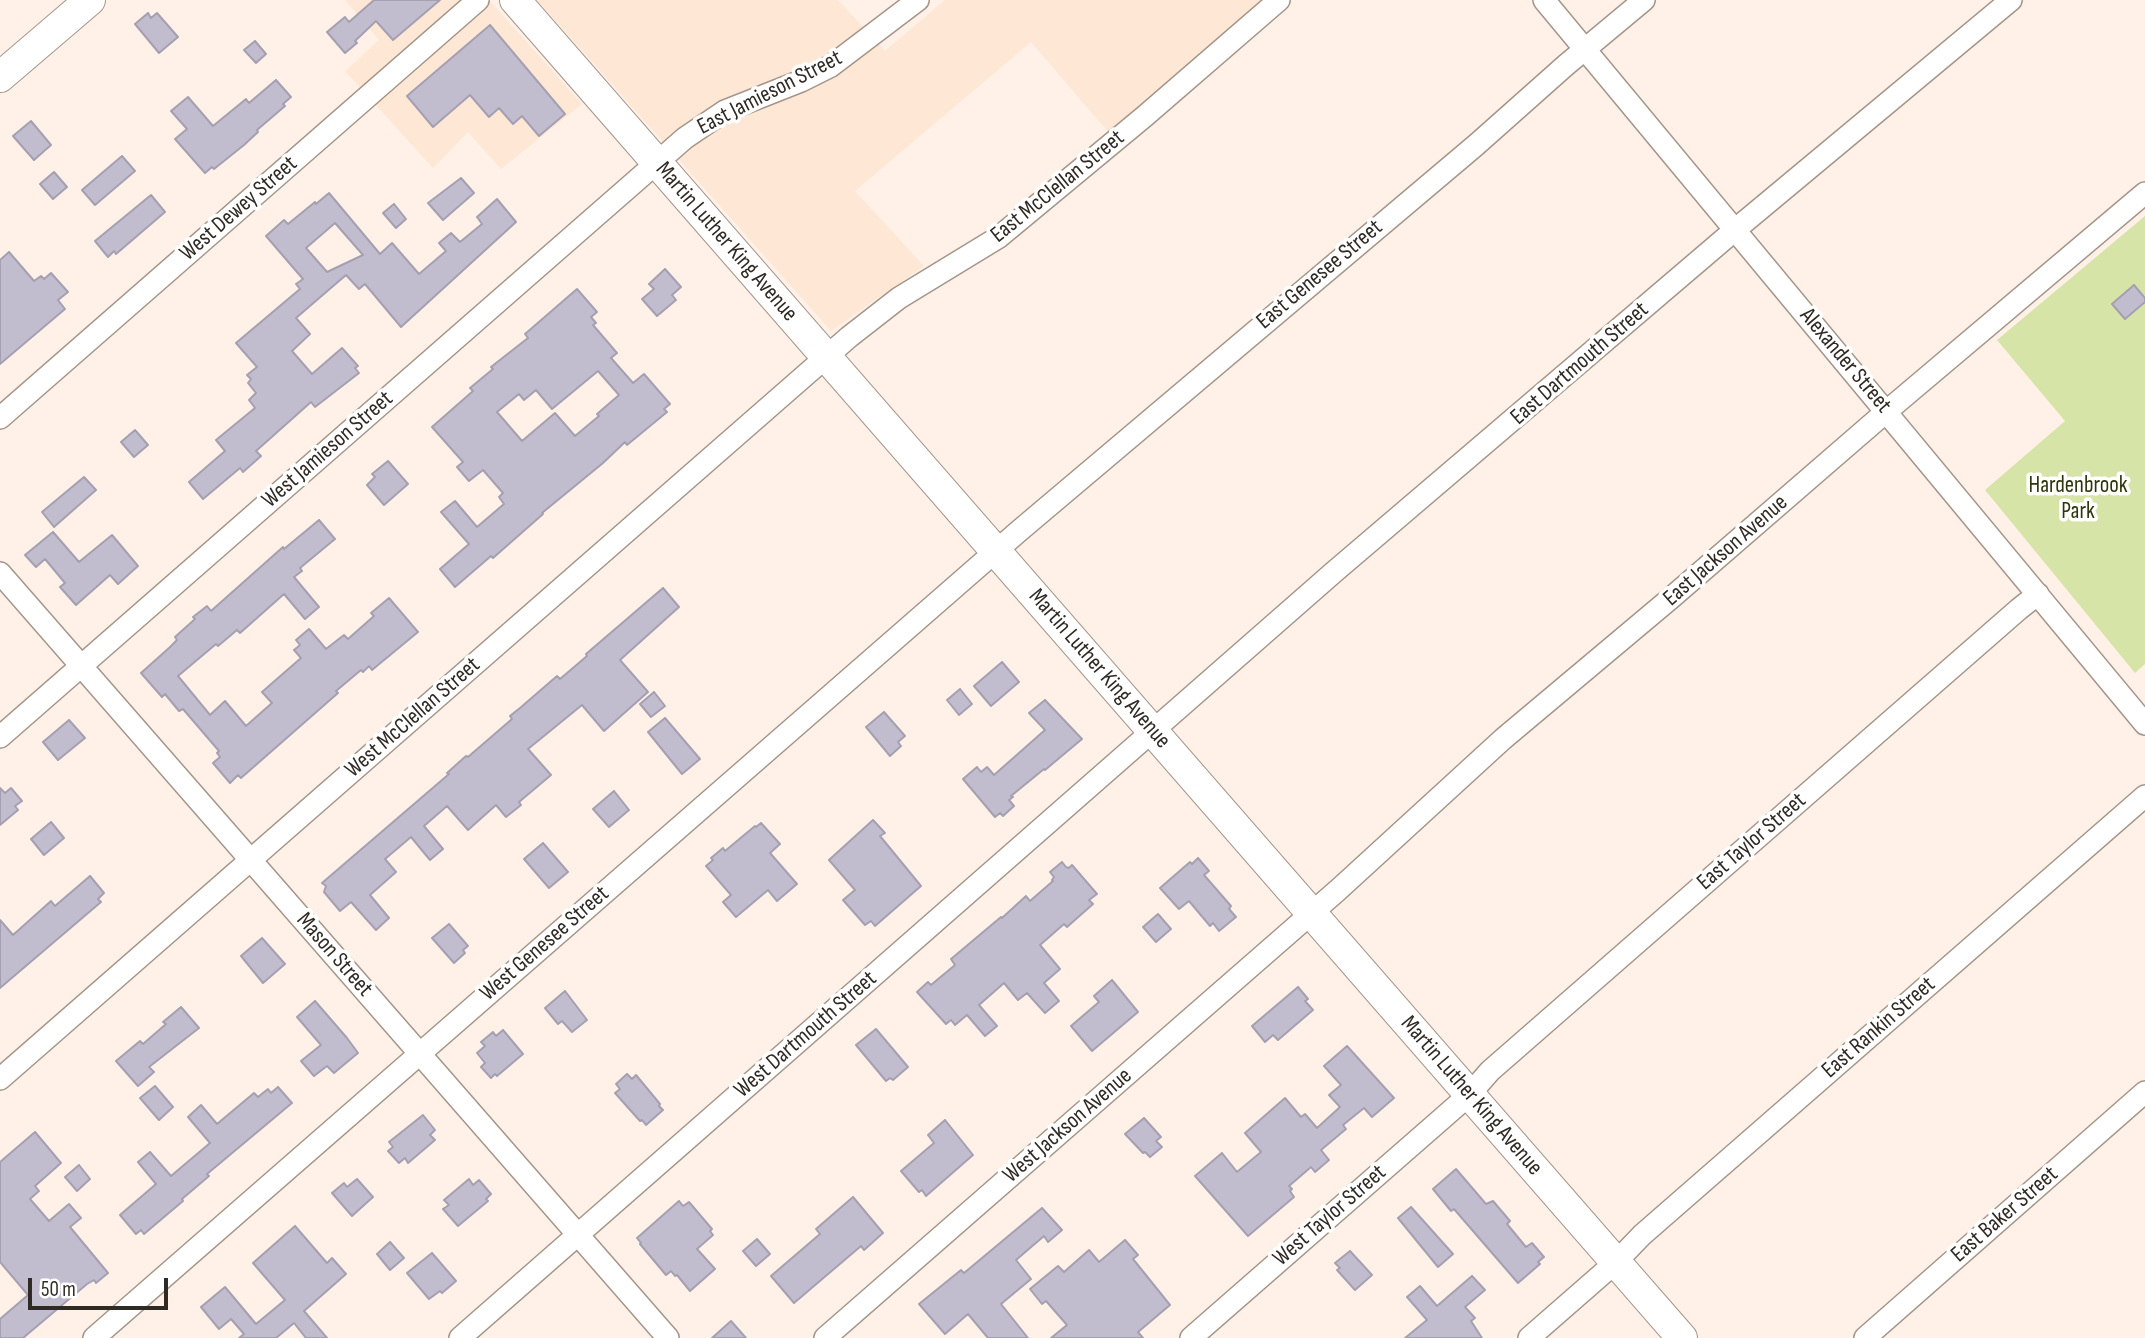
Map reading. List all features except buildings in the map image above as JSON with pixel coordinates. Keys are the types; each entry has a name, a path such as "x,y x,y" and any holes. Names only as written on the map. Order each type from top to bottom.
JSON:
{"street":[{"path":"0,78 90,0"},
{"name":"West Dewey Street","path":"0,418 478,0"},
{"name":"Martin Luther King Avenue","path":"515,0 1682,1338"},
{"name":"East Jamieson Street","path":"657,163 695,130 717,116 831,66 918,0"},
{"name":"East McClellan Street","path":"826,357 899,298 1010,228 1279,0"},
{"name":"Alexander Street","path":"1544,0 2145,724"},
{"name":"East Genesee Street","path":"996,550 1644,0"},
{"name":"East Dartmouth Street","path":"1153,732 1334,572 1736,229 2011,0"},
{"name":"West Jamieson Street","path":"0,737 657,163"},
{"name":"East Jackson Avenue","path":"1311,913 1503,739 2145,193"},
{"name":"West McClellan Street","path":"0,1079 826,357"},
{"name":"West Genesee Street","path":"94,1338 996,550"},
{"name":"Mason Street","path":"0,573 668,1338"},
{"name":"East Taylor Street","path":"1469,1095 1490,1071 2038,594"},
{"name":"West Dartmouth Street","path":"460,1338 1153,732"},
{"name":"East Rankin Street","path":"1529,1338 1616,1262 1642,1235 2145,796"},
{"name":"West Jackson Avenue","path":"825,1338 1311,913"},
{"name":"East Baker Street","path":"1865,1338 2145,1092"},
{"name":"West Taylor Street","path":"1191,1338 1469,1095"}],"shaded area":[{"path":"345,0 489,0 582,104 501,169 468,132 433,168 345,71 379,40"},
{"path":"537,0 838,0 885,51 945,0 1264,0 1109,133 1031,42 855,191 924,266 831,331"}],"green space":[{"name":"Hardenbrook Park","path":"2145,216 2145,664 2135,673 1985,490 2065,421 1997,340"}]}
